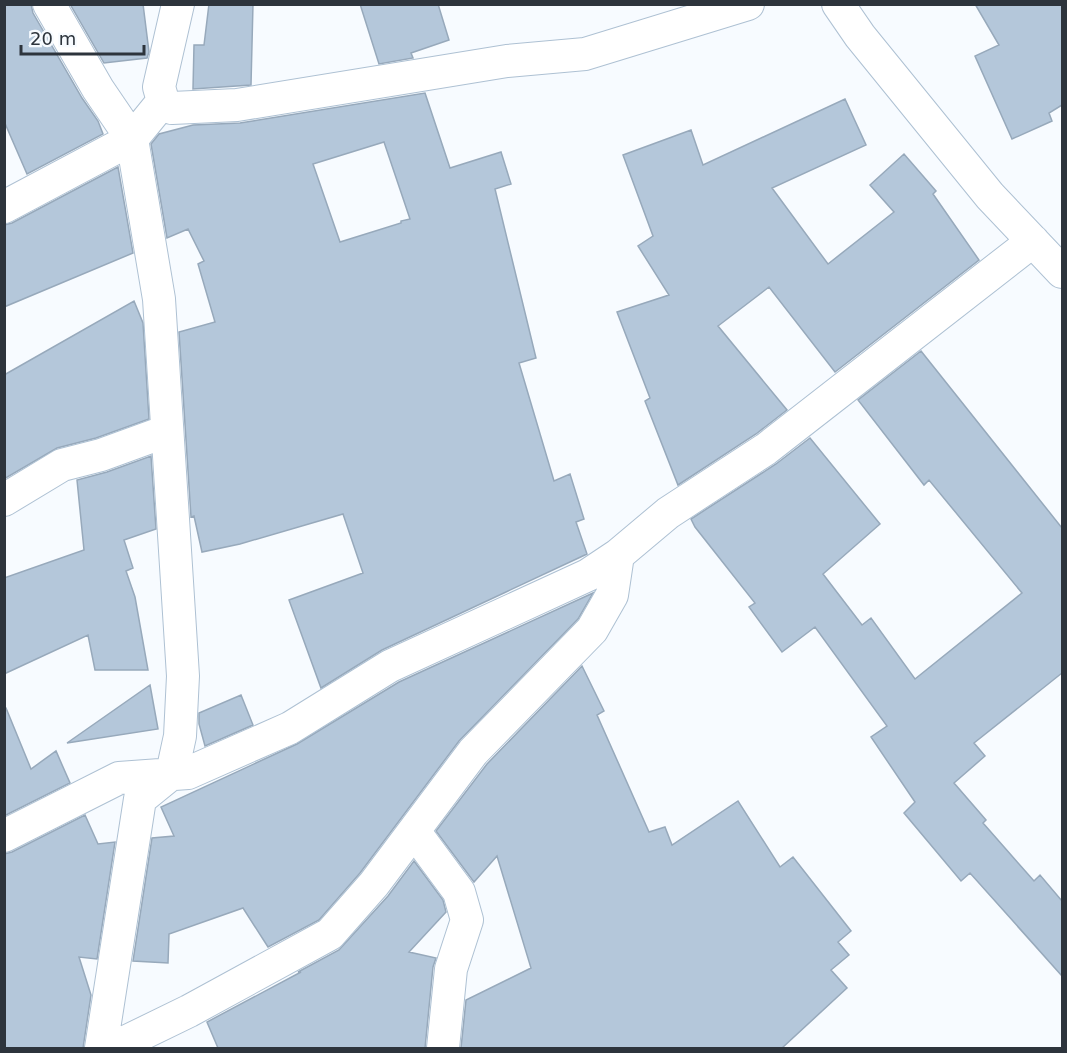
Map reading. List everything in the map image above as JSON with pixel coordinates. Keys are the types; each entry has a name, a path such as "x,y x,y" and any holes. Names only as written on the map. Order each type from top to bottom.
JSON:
{"street":[{"path":"49,4 98,89 132,139 159,299 183,676 180,736 172,772 140,799 101,1048"},
{"path":"178,4 159,87 163,101 172,108 237,105 507,61 585,54 748,4"},
{"path":"838,4 860,36 990,196 1062,272"},
{"path":"4,207 132,139 163,101"},
{"path":"4,836 119,778 172,772 188,773 291,728 390,666 588,575 618,555 668,513 766,449 1033,241"},
{"path":"4,500 62,465 102,454 167,431"},
{"path":"113,1048 189,1011 330,934 374,884 473,752 592,630 612,595 618,555"},
{"path":"414,831 459,892 467,920 451,969 443,1048"}],"building":[{"path":"4,4 31,4 33,13 82,98 98,121 103,134 27,174 4,121"},
{"path":"70,4 143,4 149,52 147,58 104,63"},
{"path":"209,4 253,4 251,85 193,89 194,45 204,45"},
{"path":"360,4 438,4 449,40 411,53 413,58 379,64"},
{"path":"975,4 1062,4 1062,105 1049,113 1052,121 1012,139 975,56 999,45"},
{"path":"425,93 450,168 501,152 511,184 495,189 536,358 519,363 554,481 570,474 584,519 576,522 587,554 382,650 321,688 289,600 363,573 343,514 240,544 202,552 194,516 191,517 179,332 215,322 198,264 204,261 188,229 167,238 151,144 159,134 193,125 240,123","holes":["384,142 410,219 340,242 313,164"]},
{"path":"845,99 866,145 772,188 828,264 894,212 870,185 904,154 936,191 933,194 979,260 835,372 769,287 718,326 787,410 756,434 678,485 645,401 650,398 617,312 669,295 638,246 653,236 623,155 691,130 703,165"},
{"path":"118,167 133,253 4,307 4,225 12,223"},
{"path":"134,301 143,323 149,419 96,438 57,448 4,479 4,375"},
{"path":"921,351 1062,528 1062,673 974,743 985,756 954,783 986,820 983,823 1034,881 1040,875 1062,901 1062,976 970,873 961,881 904,813 915,802 871,737 887,726 815,627 782,652 749,607 755,603 691,519 776,464 810,438 880,524 823,574 862,625 871,618 915,679 1022,593 929,480 924,485 858,400"},
{"path":"151,456 156,529 124,540 133,568 126,571 135,597 148,670 95,670 88,635 4,674 4,578 84,550 77,480"},
{"path":"593,593 578,619 459,741 360,873 319,920 268,947 243,908 169,934 168,963 133,961 152,838 174,836 161,807 297,744 399,682"},
{"path":"582,666 604,711 597,715 649,832 665,827 672,845 738,801 780,867 793,857 851,931 838,942 849,955 831,970 847,988 782,1048 461,1048 466,1000 531,968 497,856 474,882 436,831 487,764"},
{"path":"150,685 158,729 67,743"},
{"path":"241,695 253,725 205,746 199,724 199,713"},
{"path":"4,708 6,708 31,769 56,751 70,783 4,816"},
{"path":"85,815 98,844 115,842 97,959 79,957 91,995 83,1048 4,1048 4,854"},
{"path":"414,861 443,900 446,912 409,952 436,958 433,967 425,1048 218,1048 207,1022 339,950 388,896"}]}
